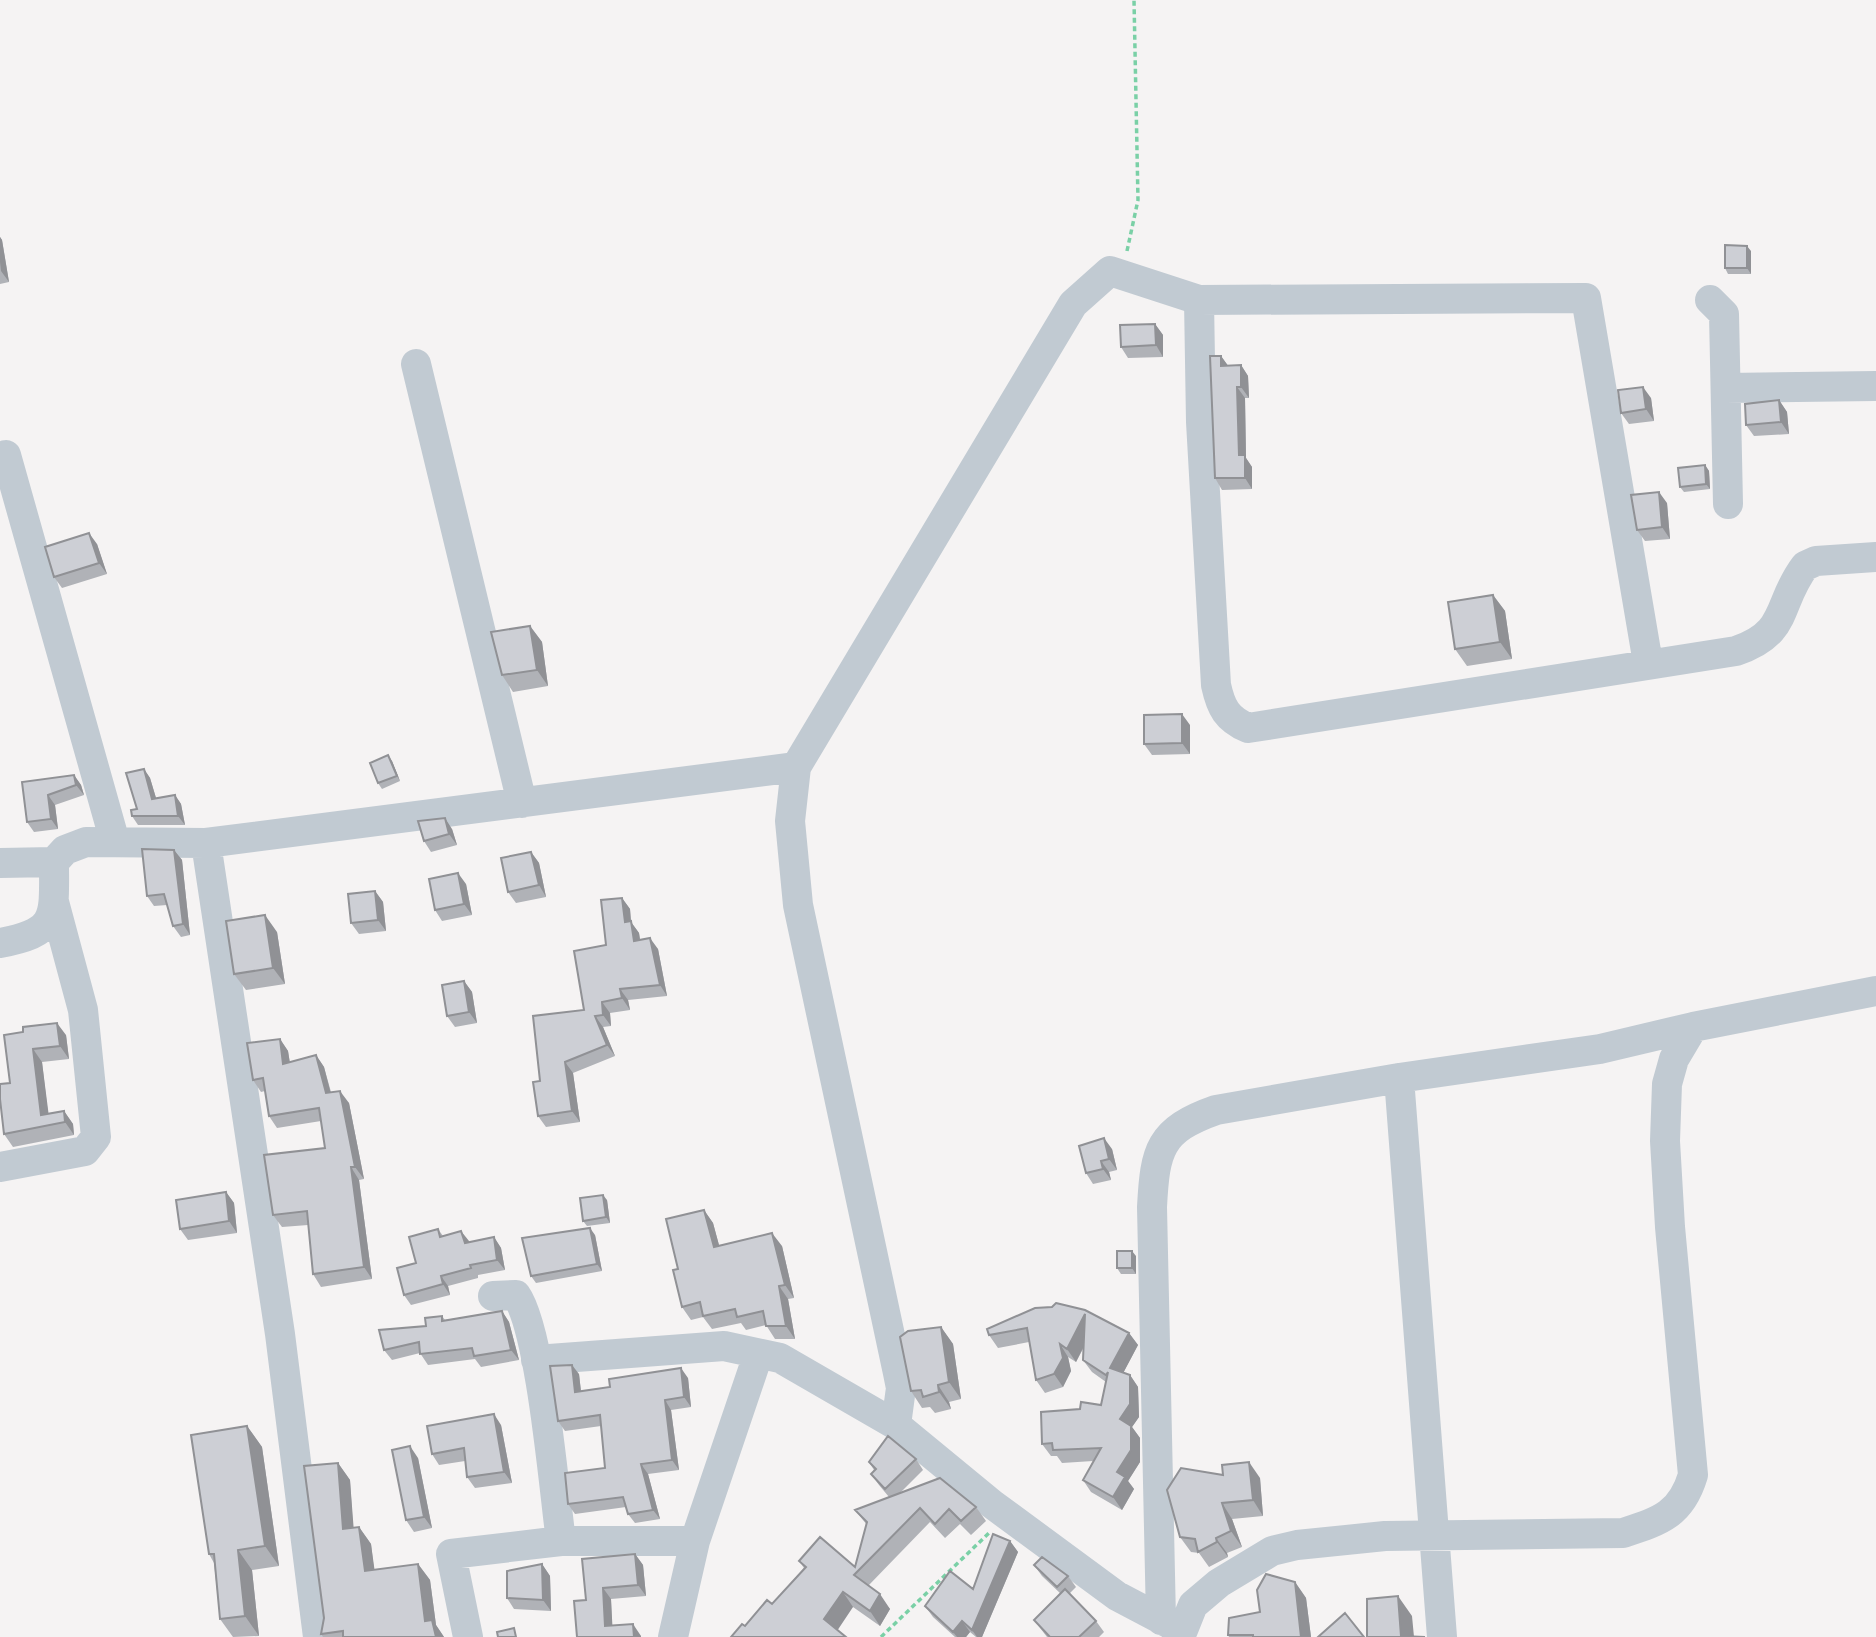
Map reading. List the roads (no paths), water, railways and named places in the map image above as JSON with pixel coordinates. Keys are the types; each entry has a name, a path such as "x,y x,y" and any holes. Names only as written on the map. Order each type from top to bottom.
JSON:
{"street":[{"path":"895,1425 901,1388 798,905 790,821 796,767 941,529 1062,318 1073,304 1110,271 1199,300 1586,298 1648,663"},
{"path":"1199,300 1201,422 1216,685 1221,705 1231,721 1248,728 1736,651 1755,645 1777,624 1797,577 1805,566 1816,561 1876,557"},
{"path":"1710,300 1724,314 1728,504"},
{"path":"416,364 523,803"},
{"path":"1726,388 1876,386"},
{"path":"6,455 116,842"},
{"path":"0,1167 85,1151 96,1137 83,1010 54,902 54,862 65,850 86,842 206,843 796,767"},
{"path":"206,843 280,1334 318,1637"},
{"path":"0,863 54,862"},
{"path":"0,943 32,937 46,926 54,902"},
{"path":"1178,1631 1152,1207 1154,1163 1161,1145 1173,1131 1194,1118 1216,1110 1399,1078 1600,1049 1693,1027 1876,991"},
{"path":"1178,1631 1193,1605 1219,1583 1272,1551 1322,1542 1433,1535 1623,1533 1652,1524 1672,1513 1687,1495 1693,1475 1670,1227 1665,1141 1667,1084 1674,1059 1693,1027"},
{"path":"1399,1078 1442,1637"},
{"path":"493,1296 516,1295 525,1307 536,1360 561,1541"},
{"path":"536,1360 724,1346 780,1358 895,1425 1004,1513 1117,1595 1178,1631"},
{"path":"673,1637 695,1541 758,1355"},
{"path":"468,1637 451,1554 561,1541 695,1541"}]}
